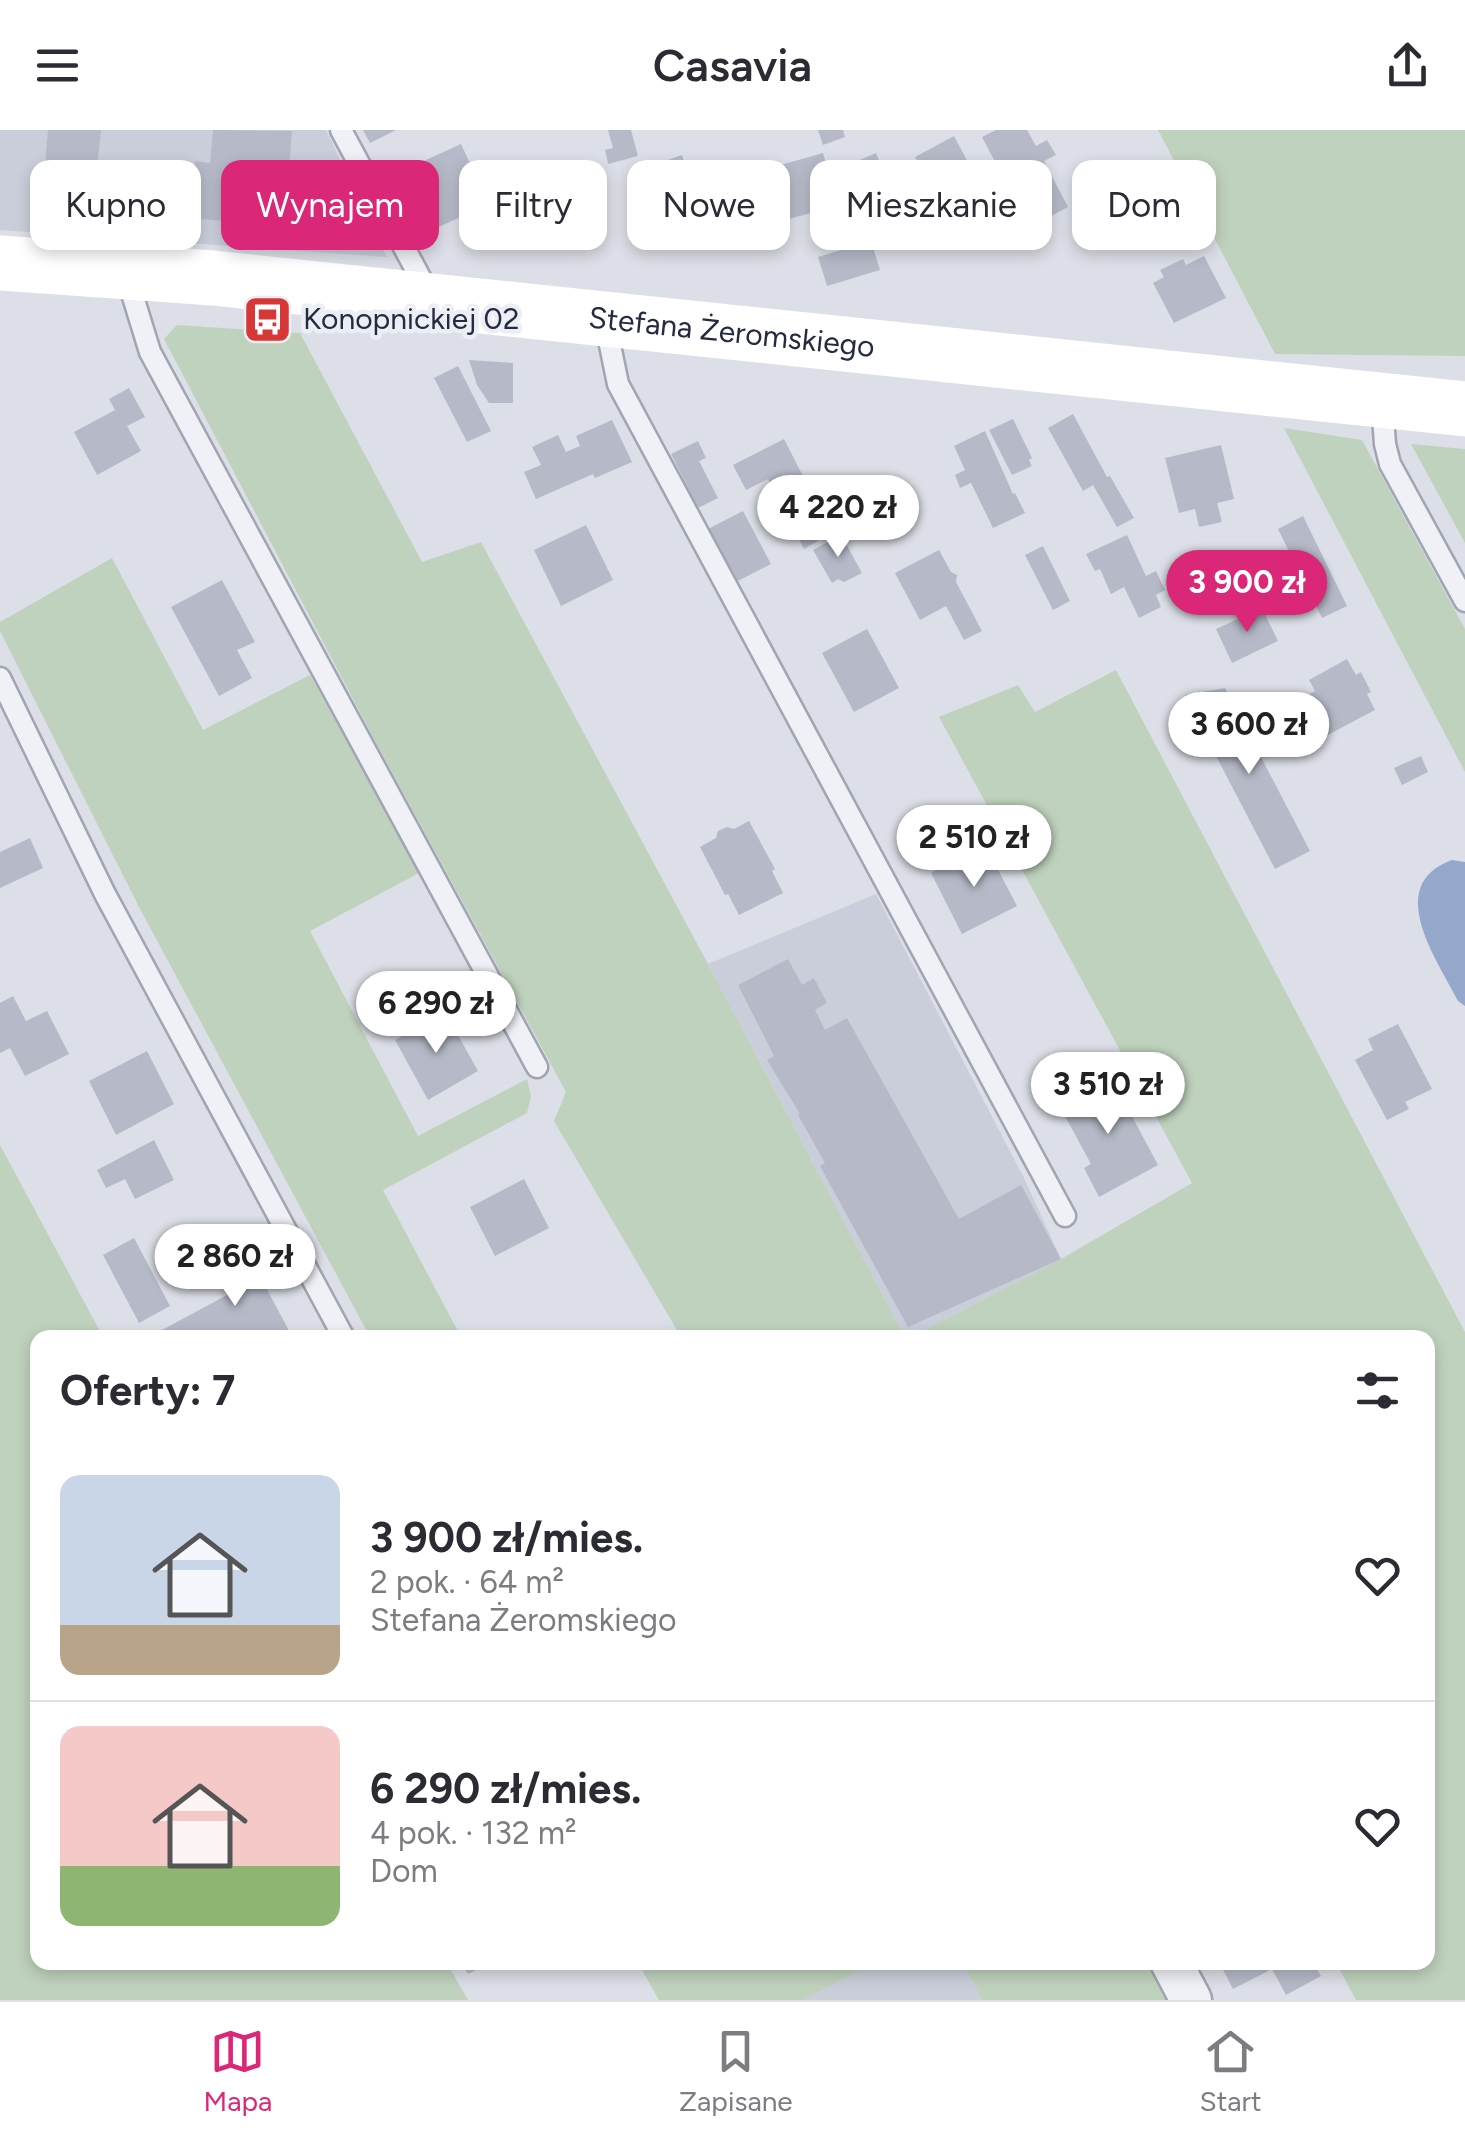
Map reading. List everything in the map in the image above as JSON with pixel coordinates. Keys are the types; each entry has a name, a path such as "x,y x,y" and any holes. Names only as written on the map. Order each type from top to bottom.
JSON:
{"street":[{"name":"Stefana Żeromskiego","path":"0,263 214,278 1465,410"},
{"path":"1175,1970 1191,2000"}],"lane":[{"path":"341,130 432,301"},
{"path":"125,272 150,352 537,1067"},
{"path":"604,319 618,384 1065,1216"},
{"path":"1381,400 1390,464 1465,601"},
{"path":"0,678 105,894 340,1330"}],"shaded area":[{"path":"0,130 326,130 340,160 221,160 221,245 201,244 201,160 30,160 30,232 0,230"},
{"path":"287,250 384,250 387,257"},
{"path":"876,894 1024,1178 1061,1259 924,1330 901,1330 708,964"},
{"path":"859,1970 967,1970 982,2000 803,2000"}],"green space":[{"path":"1158,130 1465,130 1465,356 1275,354 1216,241 1216,160 1174,160"},
{"path":"177,325 300,333 422,562 481,542 901,1330 677,1330 554,1121 566,1092 374,739 164,339"},
{"path":"1284,428 1362,440 1465,629 1465,772"},
{"path":"1411,444 1465,449 1465,543"},
{"path":"112,558 203,730 310,675 419,873 310,931 418,1136 527,1079 531,1097 527,1113 383,1190 457,1330 366,1330 139,907 0,631 0,622"},
{"path":"1116,670 1465,1332 1465,2000 1356,2000 1340,1970 1435,1970 1435,1330 924,1330 1061,1259 1192,1183 939,717 1018,685 1035,712"},
{"path":"0,1145 99,1330 30,1330 30,1970 451,1970 468,2000 0,2000"},
{"path":"642,1970 861,1970 803,2000 659,2000"},
{"path":"967,1970 1150,1970 1166,2000 982,2000"}],"water":[{"path":"1452,860 1465,862 1465,1006 1458,1001 1429,945 1418,905 1421,887 1432,872"}],"building":[{"path":"48,130 101,130 98,160 45,160"},
{"path":"213,130 292,131 290,160 221,160 221,221 201,219 201,162 210,163"},
{"path":"363,130 396,130 370,143"},
{"path":"608,130 631,130 638,156 608,164 605,150 613,148"},
{"path":"818,130 843,130 845,137 823,145"},
{"path":"996,130 1027,130 1036,146 1047,140 1056,155 1046,160 994,160 982,137"},
{"path":"954,136 967,160 917,160 915,157"},
{"path":"461,144 468,160 459,160 459,218 439,227 439,160 426,160"},
{"path":"823,153 825,160 810,160 810,213 790,219 790,162"},
{"path":"876,153 879,160 860,160"},
{"path":"1052,176 1068,207 1052,216"},
{"path":"841,250 874,250 880,270 827,286 818,257"},
{"path":"1204,256 1226,298 1174,323 1153,283 1164,277 1160,270 1183,259 1186,265"},
{"path":"469,360 513,363 513,403 489,403 477,385"},
{"path":"458,366 491,431 467,442 434,378"},
{"path":"129,388 145,417 127,426 141,451 97,475 74,432 115,410 109,399"},
{"path":"1073,414 1134,518 1117,527 1093,485 1083,491 1048,428"},
{"path":"1013,419 1032,466 1012,475 989,430"},
{"path":"612,420 632,462 536,499 524,472 541,465 532,447 558,435 566,452 580,446 576,436"},
{"path":"985,431 1025,513 993,528 971,483 960,488 955,475 965,470 954,446"},
{"path":"784,439 828,525 813,533 818,541 804,549 768,479 746,490 733,465"},
{"path":"698,441 706,458 699,461 718,498 698,508 671,454"},
{"path":"1221,445 1234,499 1217,503 1222,522 1199,527 1195,509 1179,513 1165,458"},
{"path":"743,511 771,564 736,582 708,529"},
{"path":"1303,516 1347,606 1322,618 1278,529"},
{"path":"586,525 613,580 561,606 534,550"},
{"path":"841,535 862,573 832,583 813,550"},
{"path":"1127,535 1146,576 1156,571 1165,590 1156,595 1161,607 1139,618 1124,587 1111,594 1100,569 1095,571 1086,554"},
{"path":"1043,546 1070,601 1053,610 1025,555"},
{"path":"939,550 951,572 957,575 956,582 982,631 964,640 946,606 920,620 895,573"},
{"path":"222,580 255,642 237,650 252,678 219,696 171,607"},
{"path":"1262,608 1278,641 1232,663 1216,629"},
{"path":"867,629 899,688 854,712 822,653"},
{"path":"1347,659 1356,675 1361,672 1375,710 1324,737 1303,698 1315,691 1309,680"},
{"path":"1225,688 1310,851 1275,869 1215,754 1218,750 1208,730 1204,731 1185,695"},
{"path":"1421,756 1428,772 1402,785 1394,768"},
{"path":"749,821 775,869 772,871 783,893 739,915 700,847 716,838 718,831 734,829"},
{"path":"30,838 43,868 0,888 0,852"},
{"path":"985,845 1017,906 962,934 931,873"},
{"path":"788,959 802,985 814,978 827,1003 815,1010 825,1030 847,1018 959,1219 1021,1185 1061,1259 908,1327 820,1166 825,1163 800,1114 767,1060 774,1056 738,985"},
{"path":"13,996 26,1021 47,1011 69,1054 25,1076 10,1048 0,1053 0,1003"},
{"path":"445,1012 478,1071 428,1100 395,1040"},
{"path":"1398,1024 1432,1089 1405,1102 1409,1109 1387,1120 1355,1060 1373,1050 1368,1039"},
{"path":"147,1051 174,1104 116,1135 89,1081"},
{"path":"1111,1077 1158,1165 1099,1197 1084,1168 1091,1164 1059,1105"},
{"path":"154,1140 174,1180 135,1199 125,1179 106,1188 97,1170"},
{"path":"524,1179 549,1228 495,1256 470,1207"},
{"path":"134,1238 170,1306 139,1323 103,1255"},
{"path":"248,1254 289,1330 162,1330 227,1295 214,1272"},
{"path":"1223,1970 1270,1970 1233,1989"},
{"path":"1273,1970 1318,1970 1321,1976 1286,1995"}],"place":[{"name":"Konopnickiej 02","path":"268,319"}]}
